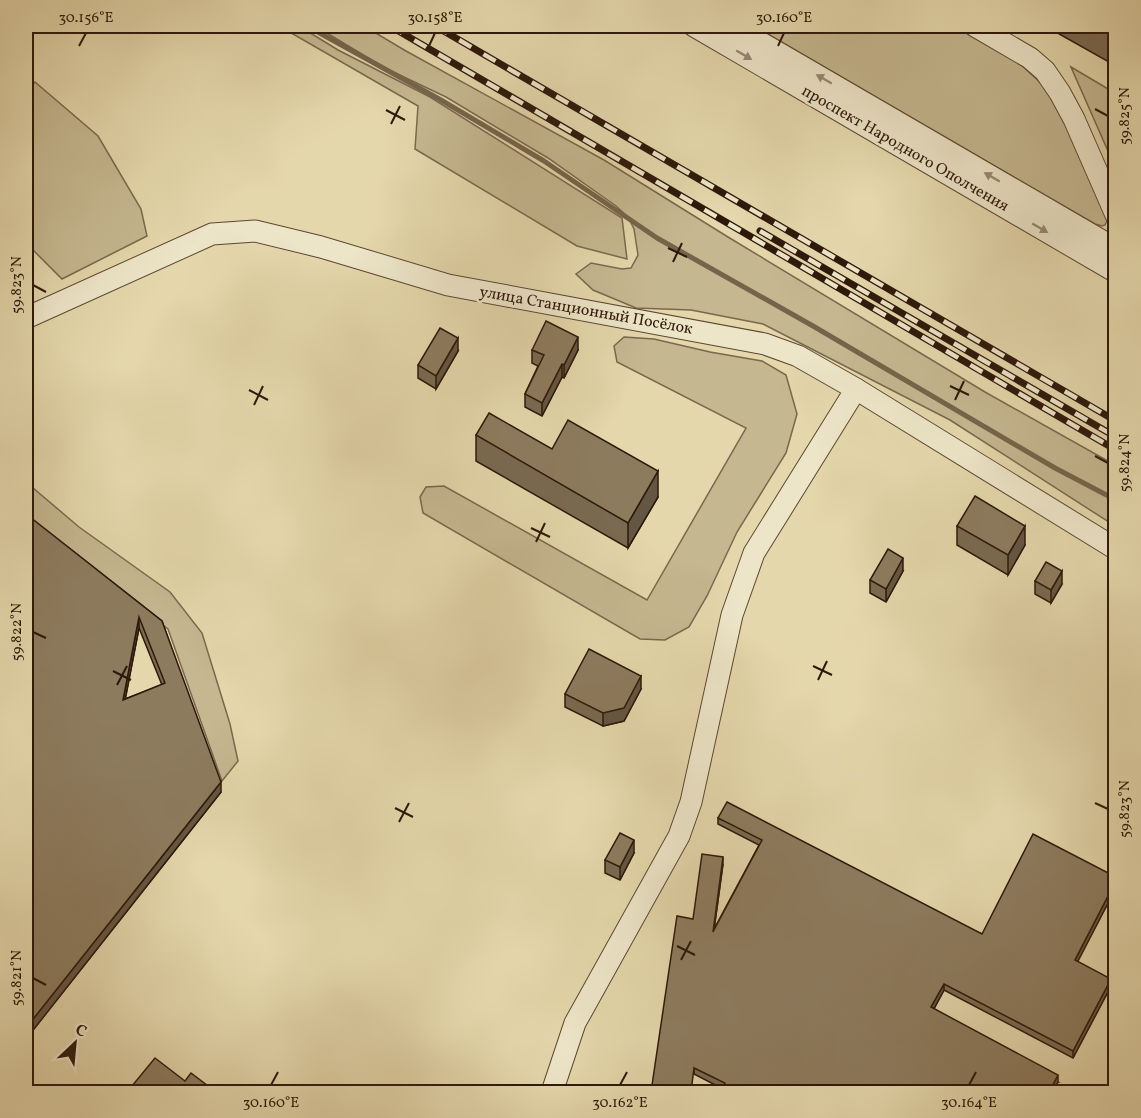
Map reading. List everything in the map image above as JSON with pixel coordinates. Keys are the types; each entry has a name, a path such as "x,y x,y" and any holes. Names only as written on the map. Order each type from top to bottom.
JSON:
{"street":[{"name":"проспект Народного Ополчения","path":"694,26 1116,272"},
{"name":"проспект Народного Ополчения","path":"732,26 1116,249"},
{"path":"975,26 1030,58 1045,71 1074,119 1116,215"},
{"name":"улица Станционный Посёлок","path":"26,318 212,234 255,231 321,247 448,285 765,344 798,356 856,389 1116,549"},
{"path":"552,1092 575,1023 679,836 691,802 732,615 754,553 856,389"}],"shaded area":[{"path":"279,26 299,26 338,50 430,97 622,218 627,259 577,246 415,149 418,106"},
{"path":"315,26 364,26 604,160 985,392 1115,465 1115,526 950,420 763,324 691,310 636,308 593,290 576,274 591,263 622,269 631,268 638,255 634,229 628,217 548,158 446,97 385,68"},
{"path":"754,26 957,26 1019,63 1043,85 1061,115 1105,214 1107,221 1105,225 1095,224"},
{"path":"1071,67 1115,93 1115,167"},
{"path":"35,82 98,136 141,209 147,236 62,279 26,243 26,93"},
{"path":"624,337 654,339 762,361 786,375 797,414 786,453 737,532 707,596 689,627 665,640 640,639 423,513 420,497 426,487 444,486 647,600 746,428 617,362 614,346"},
{"path":"26,482 79,527 170,592 202,633 230,724 238,761 222,781 168,629 26,521"}],"building":[{"path":"546,321 578,337 542,403 525,394 544,355 532,350"},
{"path":"440,328 458,338 436,376 418,365"},
{"path":"489,413 552,449 568,420 658,471 628,523 476,435"},
{"path":"975,496 1025,526 1008,555 957,526"},
{"path":"26,514 162,621 221,782 26,1028","holes":["139,617 165,683 123,700"]},
{"path":"888,549 903,558 886,589 870,580"},
{"path":"1046,562 1062,571 1051,590 1035,581"},
{"path":"589,649 641,676 624,708 603,713 565,694"},
{"path":"727,802 982,934 1033,834 1116,877 1116,899 1108,896 1075,960 1111,979 1073,1051 944,984 931,1007 1058,1075 1049,1092 721,1092 725,1083 694,1068 691,1092 651,1092 677,916 693,919 702,854 723,857 713,932 762,840 718,818"},
{"path":"620,833 634,840 620,867 605,860"},
{"path":"155,1058 185,1081 191,1073 216,1092 127,1092"}],"waterway":[{"path":"307,26 441,100 544,161 657,238 813,326 1055,468 1116,500"}],"railway":[{"path":"390,26 1116,450"},
{"path":"435,26 1116,421"},
{"path":"760,231 1116,437"}]}
